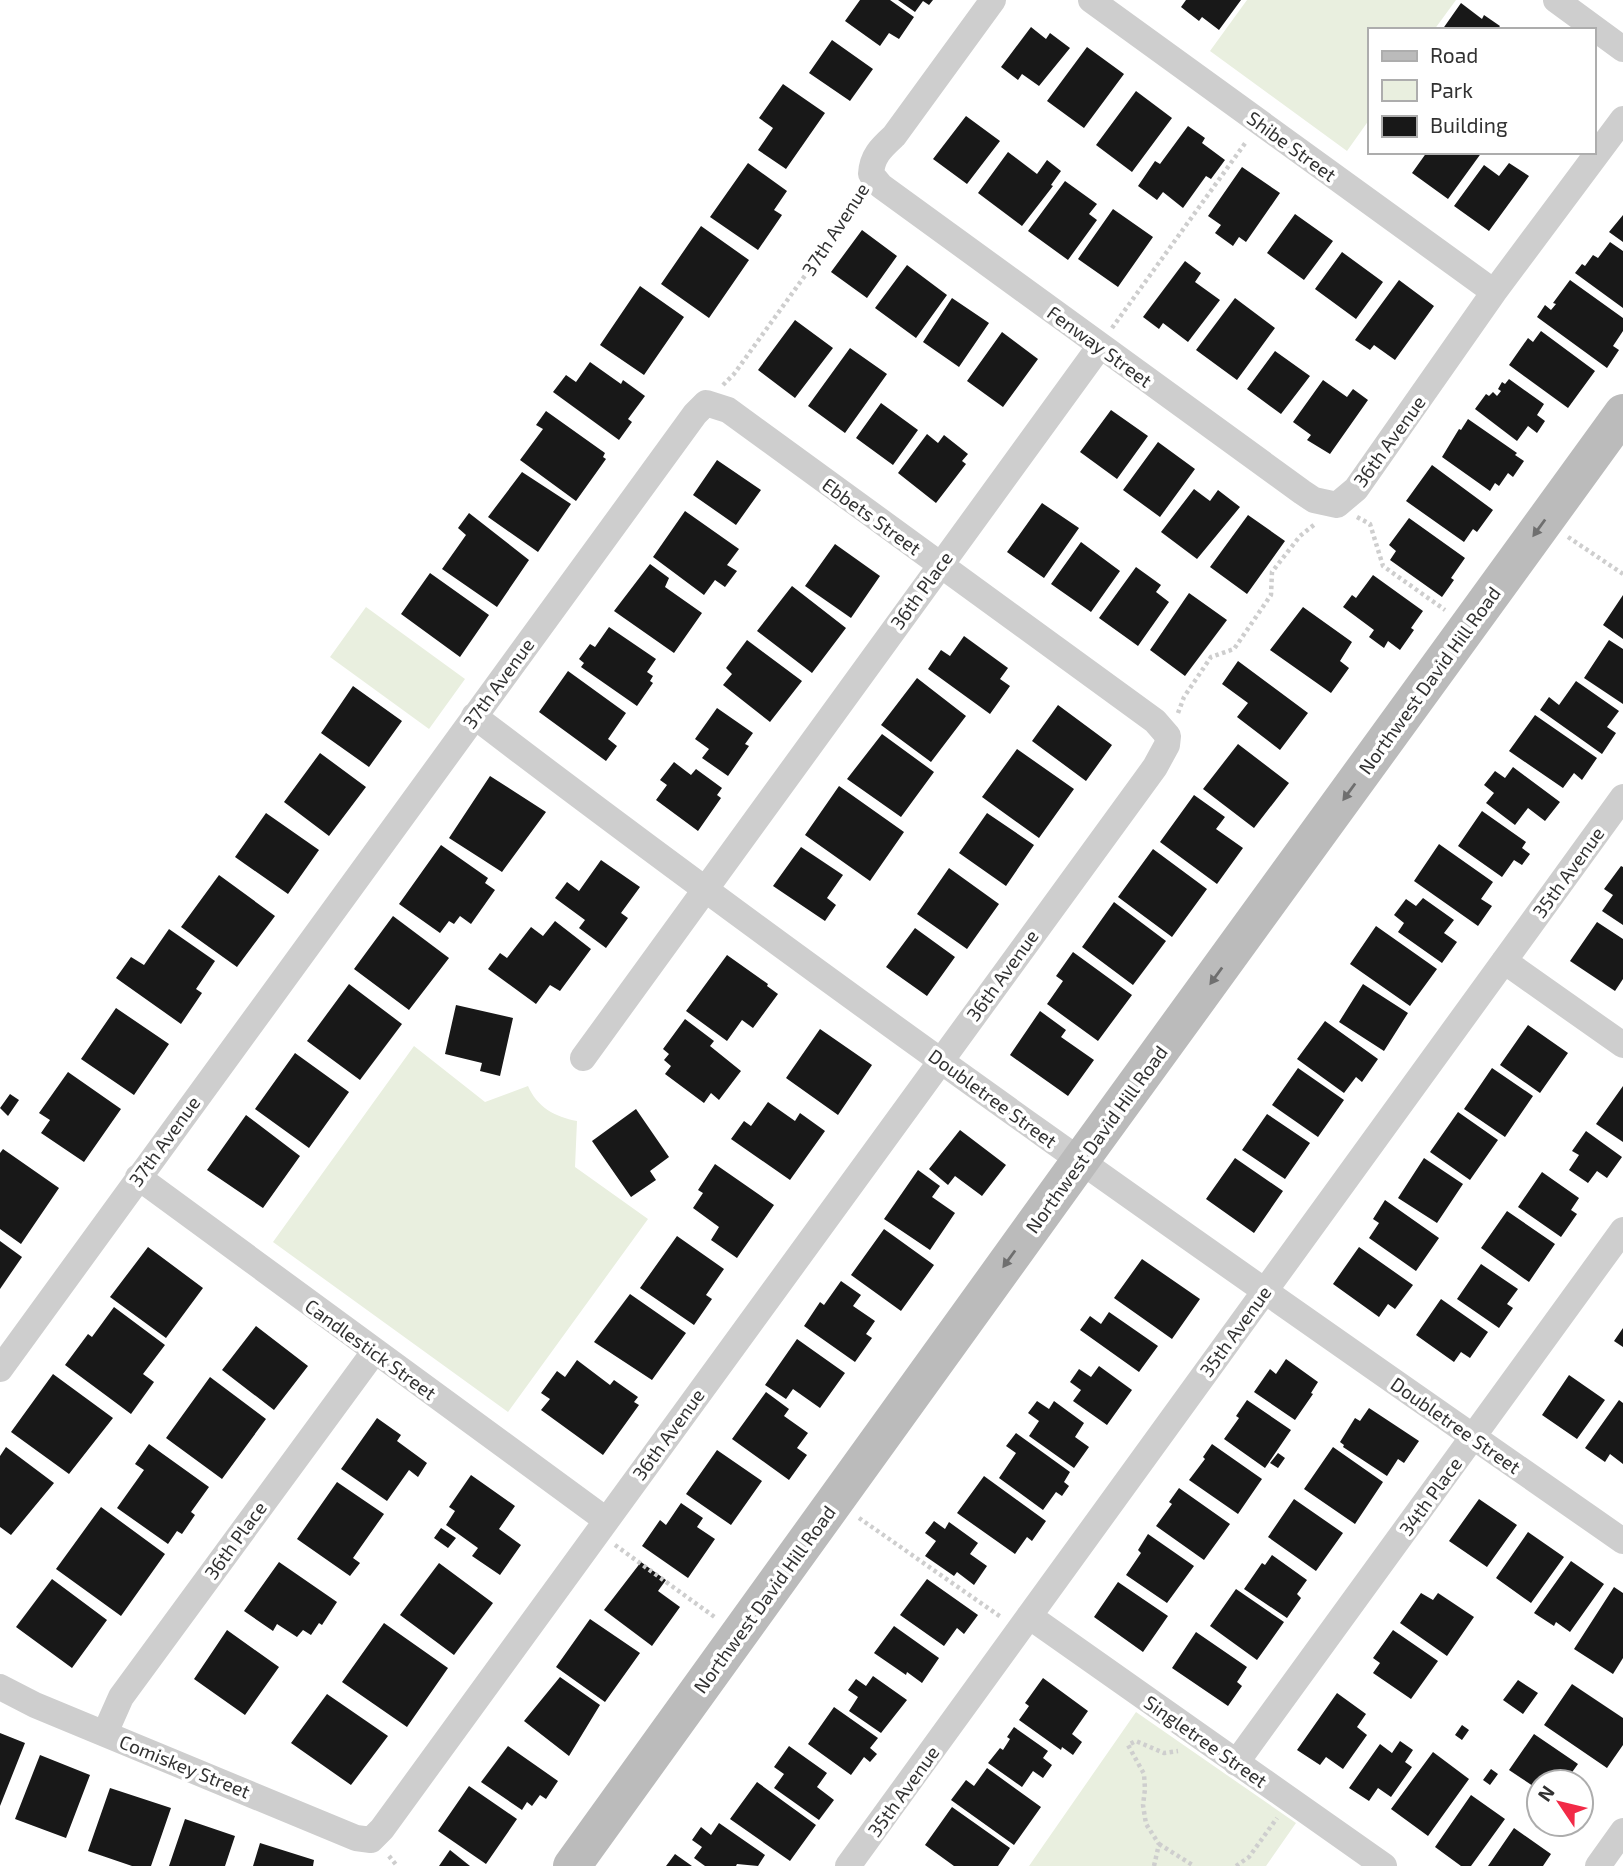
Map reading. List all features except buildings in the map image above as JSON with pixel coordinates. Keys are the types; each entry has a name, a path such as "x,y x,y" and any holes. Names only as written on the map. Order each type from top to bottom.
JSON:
{"street":[{"name":"37th Avenue","path":"871,174 871,163 875,155 894,136 993,0"},
{"name":"Shibe Street","path":"1091,0 1494,292"},
{"path":"1556,0 1594,28"},
{"path":"1595,29 1623,49"},
{"name":"36th Avenue","path":"1337,505 1356,489 1494,292 1623,118"},
{"name":"Fenway Street","path":"871,174 881,186 1302,492 1314,499 1337,505"},
{"name":"36th Place","path":"583,1058 1100,346"},
{"name":"37th Avenue","path":"0,1369 474,716 695,414 706,403"},
{"name":"Ebbets Street","path":"706,403 728,410 1156,720 1168,736"},
{"name":"Northwest David Hill Road","path":"601,1866 855,1516 1090,1169 1467,626 1623,413"},
{"name":"Northwest David Hill Road","path":"572,1866 739,1634 1090,1169 1623,454"},
{"name":"Doubletree Street","path":"474,716 707,890 1090,1169 1623,1541"},
{"name":"36th Avenue","path":"371,1840 382,1829 1154,767 1162,755 1168,736"},
{"name":"35th Avenue","path":"848,1866 1623,797"},
{"path":"1504,961 1623,1045"},
{"name":"Candlestick Street","path":"138,1177 602,1526"},
{"name":"34th Place","path":"1236,1762 1623,1230"},
{"name":"36th Place","path":"105,1733 121,1697 374,1352"},
{"name":"Singletree Street","path":"1024,1623 1236,1762 1384,1866"},
{"name":"Comiskey Street","path":"0,1687 35,1705 356,1838 371,1840"},
{"path":"1598,1866 1623,1831"}],"path":[{"path":"1100,346 1260,123"},
{"name":"37th Avenue","path":"706,403 733,374 853,209 871,174"},
{"path":"1337,505 1370,524 1383,566 1467,626"},
{"name":"36th Avenue","path":"1168,736 1184,697 1211,657 1234,649 1271,595 1272,572 1300,536 1337,505"},
{"path":"1565,534 1623,575"},
{"path":"855,1516 1024,1623"},
{"path":"602,1526 739,1634"},
{"path":"1180,1751 1164,1753 1136,1741 1128,1745 1144,1774 1143,1805 1146,1824 1158,1844 1194,1866"},
{"path":"1267,1811 1284,1822"},
{"path":"1236,1866 1249,1857 1277,1818"},
{"path":"1154,1866 1158,1844"}],"green space":[{"path":"1247,0 1456,0 1435,28 1368,28 1368,121 1347,151 1210,51"},
{"path":"366,607 465,679 429,729 330,657"},
{"path":"414,1046 485,1102 528,1086 536,1100 548,1110 577,1121 575,1167 648,1219 508,1412 273,1242"},
{"path":"1136,1712 1296,1823 1266,1866 1029,1866"}]}
